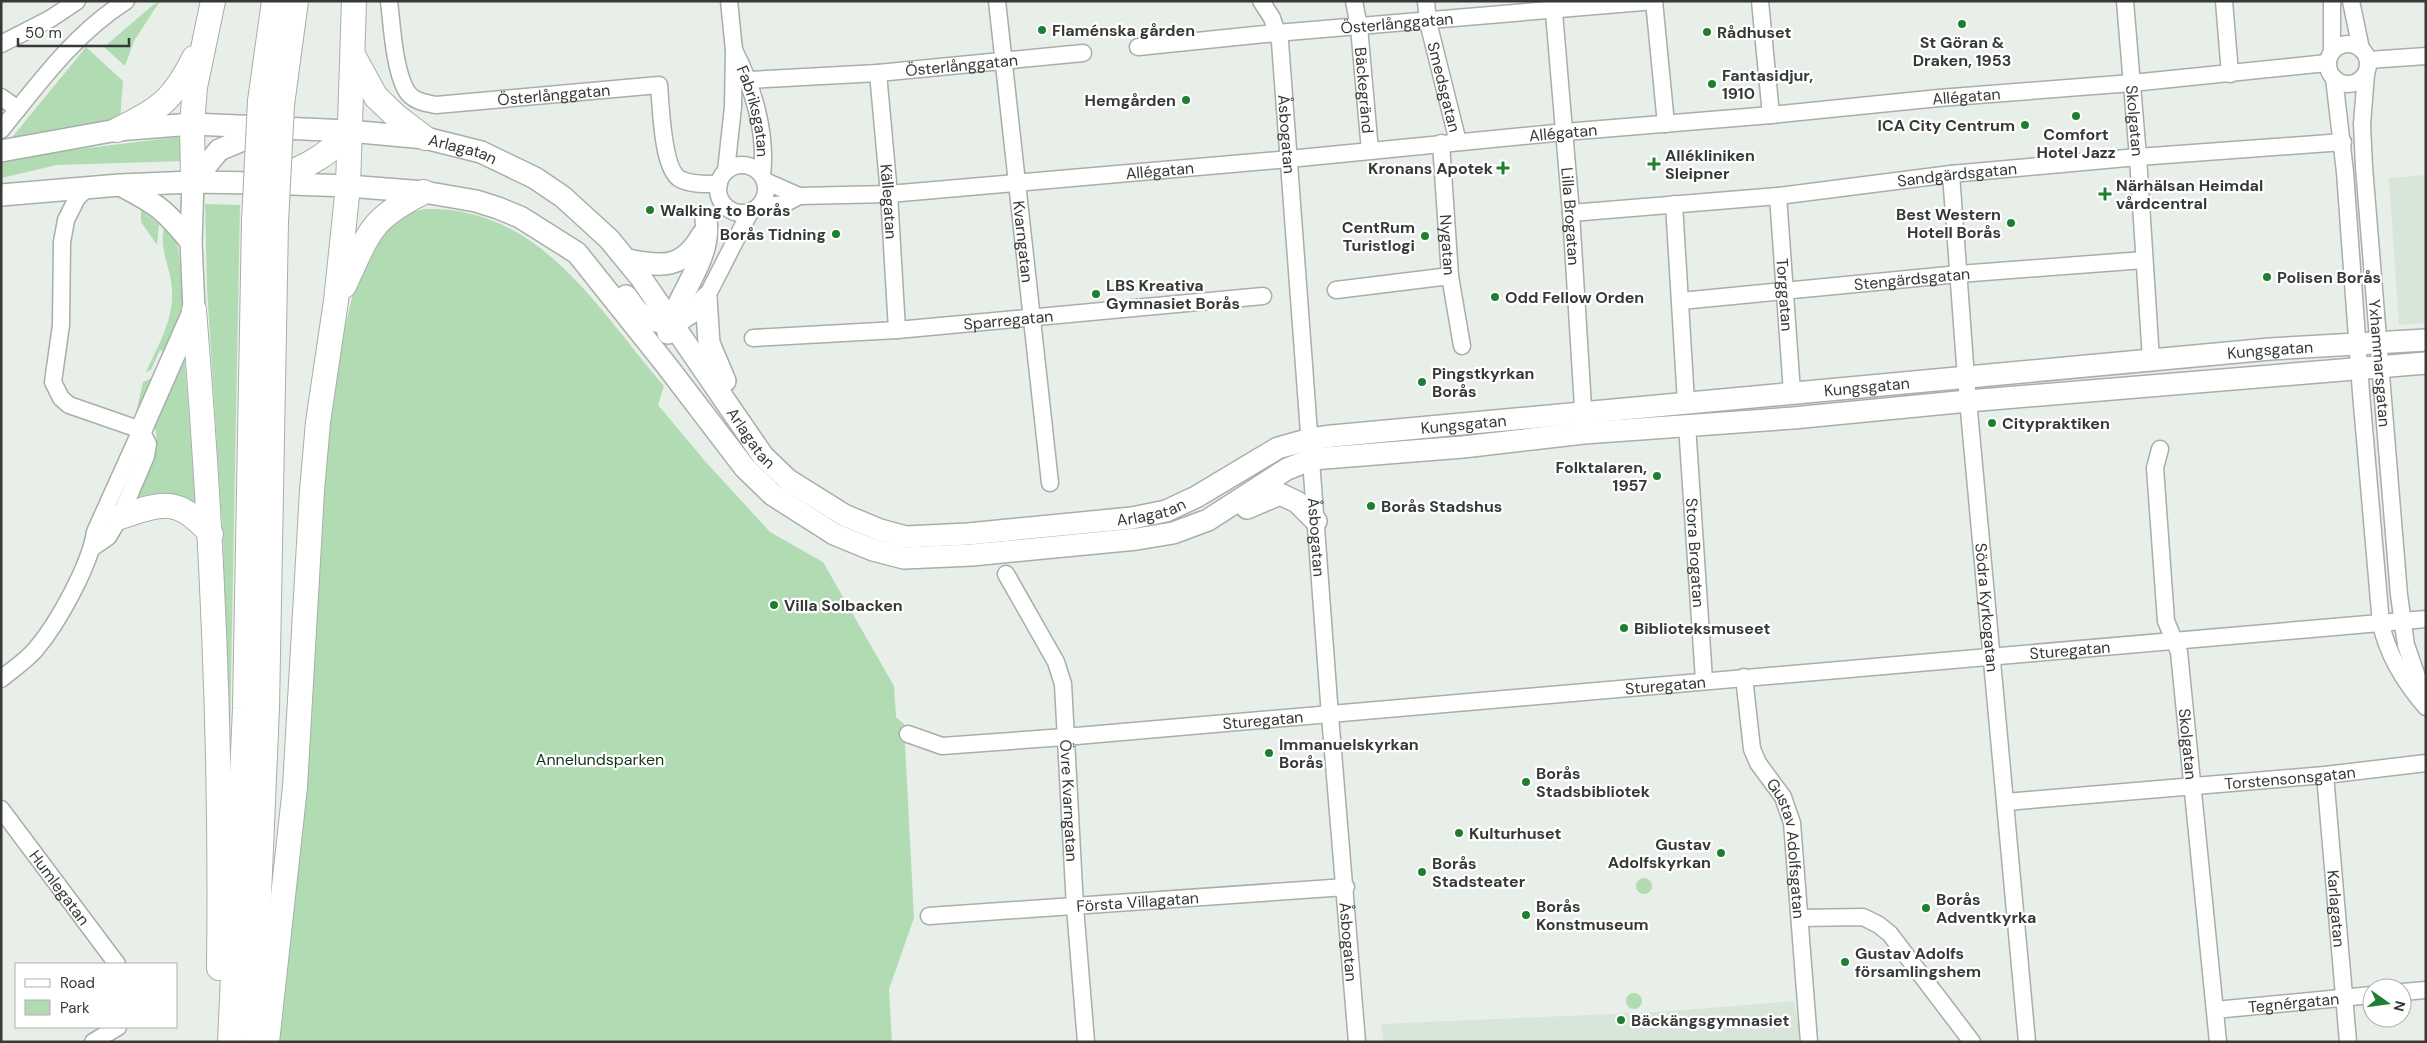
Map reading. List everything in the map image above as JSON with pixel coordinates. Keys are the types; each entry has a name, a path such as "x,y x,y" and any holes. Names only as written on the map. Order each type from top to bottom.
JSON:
{"highway":[{"path":"193,182 192,124 195,87 213,1"},
{"path":"253,1042 267,708 265,222 260,101 274,1"},
{"path":"230,1042 265,222 296,1"},
{"path":"267,1042 295,787 312,491 318,422 336,301 348,186 354,1"},
{"path":"117,130 147,116 171,97 183,81 205,36"},
{"path":"353,55 376,97 396,116 425,138"},
{"path":"263,183 312,163 338,145 349,131"},
{"path":"336,301 368,235 377,222 398,205 424,192"},
{"path":"194,310 211,534 219,880 218,1042"},
{"path":"120,517 146,508 169,505 189,512 211,534"}],"main road":[{"name":"Arlagatan","path":"4,143 117,130 192,124 349,131 425,138 481,152 535,178 589,218 628,260 747,434 763,456 788,480 810,496 844,515 880,530 906,537 968,534 1113,520 1166,511 1196,497 1278,448 1311,449"},
{"path":"141,430 194,310 190,242 193,182 202,168 219,150 273,127"},
{"name":"Arlagatan","path":"1,195 120,185 193,182 263,183 348,186 424,192 468,199 498,208 520,217 577,253 745,468 773,495 797,513 834,534 881,552 904,558 943,557 1137,539 1173,533 1216,516 1287,469 1311,449"},
{"path":"120,185 153,202 170,216 190,242"},
{"path":"628,260 666,265 681,260 695,247 706,220"},
{"path":"667,366 666,341 670,322 704,251 708,235 706,220"},
{"path":"577,253 594,263 640,314 655,322 685,320 706,298"},
{"path":"706,298 708,343 713,358 739,406 747,434"},
{"name":"Kungsgatan","path":"1311,449 1583,411 1966,378 2270,349 2426,340"},
{"name":"Kungsgatan","path":"1311,449 1463,447 1584,433 1793,418 1968,401 2426,363"},
{"path":"1216,516 1235,514 1280,494 1296,502 1316,521"}],"street":[{"path":"1,44 50,19 77,1"},
{"path":"4,143 18,108 53,65 82,34 103,16 126,1"},
{"name":"Österlånggatan","path":"389,1 399,66 406,91 418,102 436,105 474,103 659,86 668,161 674,175 688,182 721,182"},
{"name":"Fabriksgatan","path":"706,220 711,199 721,182 732,123 734,50 729,1"},
{"name":"Kvarngatan","path":"997,1 1005,59 1050,483"},
{"name":"Åsbogatan","path":"1261,1 1272,18 1280,42 1330,716 1346,886 1357,1042"},
{"name":"Bäckegränd","path":"1354,1 1359,27 1370,151"},
{"name":"Smedsgatan","path":"1426,1 1428,22 1458,142"},
{"path":"1655,1 1666,124"},
{"name":"Österlånggatan","path":"1138,47 1277,33 1428,22 1553,6 1655,1"},
{"path":"1760,1 1771,116"},
{"name":"Skolgatan","path":"2125,1 2138,157 2151,360"},
{"path":"2224,1 2230,74"},
{"path":"2332,1 2330,57 2334,78"},
{"name":"Yxhammarsgatan","path":"2351,1 2365,61 2362,124 2369,344 2382,624 2389,650 2410,689 2426,707"},
{"name":"Lilla Brogatan","path":"1553,6 1571,213 1584,433"},
{"name":"Allégatan","path":"754,209 784,204 799,196 889,194 1288,159 1565,132 1771,116 1939,98 2230,74 2330,57 2346,44 2365,61 2426,56"},
{"name":"Fabriksgatan","path":"734,50 750,80 762,145 763,178"},
{"name":"Österlånggatan","path":"750,80 878,73 1005,59 1083,53"},
{"name":"Allégatan","path":"2334,78 2347,84 2361,80 2365,61"},
{"name":"Källegatan","path":"878,73 889,194 897,330"},
{"name":"Yxhammarsgatan","path":"2334,78 2369,344"},
{"path":"1,97 18,108"},
{"name":"Sandgärdsgatan","path":"1571,213 1778,196 1951,174 2138,157 2343,142"},
{"name":"Nygatan","path":"1441,143 1450,276 1462,346"},
{"path":"706,298 754,209 766,192 763,178 757,170 745,165 739,165 721,182 720,198 729,209 735,212 754,209"},
{"name":"Södra Kyrkogatan","path":"1951,174 1960,274 1968,401 2027,1042"},
{"name":"Allégatan","path":"763,178 799,196"},
{"path":"88,187 77,198 66,220 62,242 62,325 53,382 61,398 78,409 141,430 148,444 146,456 120,517 108,537 92,548"},
{"name":"Torggatan","path":"1778,196 1792,392"},
{"path":"1674,204 1686,402"},
{"name":"Stengärdsgatan","path":"1681,301 1960,274 2144,260"},
{"path":"1336,290 1450,276"},
{"name":"Sparregatan","path":"753,338 897,330 1263,296"},
{"name":"Yxhammarsgatan","path":"2370,367 2402,622 2406,645 2426,702"},
{"name":"Stora Brogatan","path":"1687,425 1704,680"},
{"path":"1,679 35,650 55,624 92,548 95,532 141,430"},
{"name":"Skolgatan","path":"2160,449 2155,468 2166,621 2179,652 2218,1042"},
{"name":"Övre Kvarngatan","path":"1006,574 1056,662 1063,684 1064,737 1086,1042"},
{"name":"Sturegatan","path":"908,734 942,746 1064,737 1206,723 1330,716 1704,680 2426,620"},
{"name":"Gustav Adolfsgatan","path":"1744,677 1752,749 1758,763 1783,797 1792,823 1800,918 1863,918 1879,925 1890,934 1972,1042"},
{"name":"Torstensonsgatan","path":"2006,802 2325,775 2426,763"},
{"name":"Karlagatan","path":"2325,775 2348,1042"},
{"name":"Humlegatan","path":"1,809 116,963"},
{"name":"Första Villagatan","path":"929,916 1346,886"},
{"path":"1800,918 1809,1042"},
{"path":"2412,991 2426,990"},
{"name":"Tegnérgatan","path":"2215,1010 2362,996"},
{"path":"93,1042 116,1028"}],"shaded area":[{"path":"2426,175 2426,323 2399,325 2389,178"},
{"name":"Bäckängsgymnasiet","path":"1794,1001 1801,1042 1384,1042 1381,1024 1660,1012"}],"green space":[{"path":"160,1 134,41 125,66 104,47"},
{"path":"86,47 123,81 120,120 9,141"},
{"path":"185,136 185,161 57,165 1,178 1,163 47,153"},
{"path":"205,204 240,205 229,788 223,538 207,289"},
{"name":"Annelundsparken","path":"425,209 466,213 502,225 534,244 563,268 590,296 664,386 658,405 705,461 770,532 823,562 894,686 896,717 904,724 914,918 889,989 892,1042 275,1042 321,466 336,365 355,285 366,253 393,222 412,212"},
{"path":"141,210 159,224 157,245 141,222"},
{"path":"164,227 174,236 178,248 184,302 164,352 160,350 151,370 146,372 168,323 172,302 171,282 163,244"},
{"path":"184,353 196,506 131,504 154,451 155,430 151,424"},
{"path":"152,380 145,407 136,413 143,382"},
{"path":"1644,878 1650,880 1652,886 1650,892 1644,894 1638,892 1636,886 1638,880"},
{"path":"1634,993 1640,995 1642,1001 1640,1007 1634,1009 1628,1007 1626,1001 1628,995"}],"place":[{"name":"St Göran & Draken, 1953","path":"1962,24"},
{"name":"Flaménska gården","path":"1042,30"},
{"name":"Rådhuset","path":"1707,32"},
{"name":"Fantasidjur, 1910","path":"1712,84"},
{"name":"Hemgården","path":"1186,100"},
{"name":"Comfort Hotel Jazz","path":"2076,116"},
{"name":"ICA City Centrum","path":"2025,125"},
{"name":"Allékliniken Sleipner","path":"1654,164"},
{"name":"Kronans Apotek","path":"1503,168"},
{"name":"Närhälsan Heimdal vårdcentral","path":"2105,194"},
{"name":"Walking to Borås","path":"650,210"},
{"name":"Best Western Hotell Borås","path":"2011,223"},
{"name":"Borås Tidning","path":"836,234"},
{"name":"CentRum Turistlogi","path":"1425,236"},
{"name":"Polisen Borås","path":"2267,277"},
{"name":"LBS Kreativa Gymnasiet Borås","path":"1096,294"},
{"name":"Odd Fellow Orden","path":"1495,297"},
{"name":"Pingstkyrkan Borås","path":"1422,382"},
{"name":"Citypraktiken","path":"1992,423"},
{"name":"Folktalaren, 1957","path":"1657,476"},
{"name":"Borås Stadshus","path":"1371,506"},
{"name":"Villa Solbacken","path":"774,605"},
{"name":"Biblioteksmuseet","path":"1624,628"},
{"name":"Immanuelskyrkan Borås","path":"1269,753"},
{"name":"Borås Stadsbibliotek","path":"1526,782"},
{"name":"Kulturhuset","path":"1459,833"},
{"name":"Gustav Adolfskyrkan","path":"1721,853"},
{"name":"Borås Stadsteater","path":"1422,872"},
{"name":"Borås Adventkyrka","path":"1926,908"},
{"name":"Borås Konstmuseum","path":"1526,915"},
{"name":"Gustav Adolfs församlingshem","path":"1845,962"},
{"name":"Bäckängsgymnasiet","path":"1621,1020"}]}
